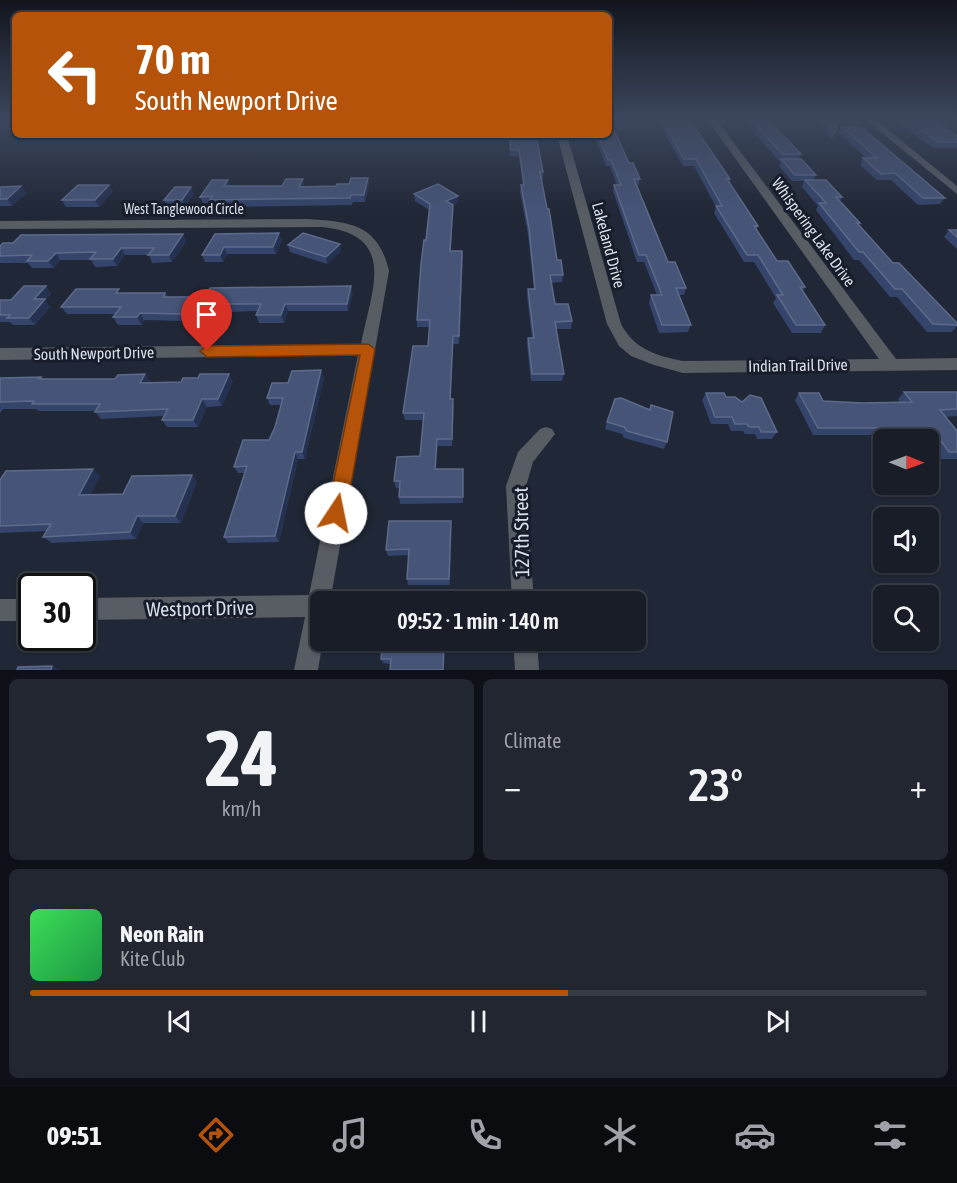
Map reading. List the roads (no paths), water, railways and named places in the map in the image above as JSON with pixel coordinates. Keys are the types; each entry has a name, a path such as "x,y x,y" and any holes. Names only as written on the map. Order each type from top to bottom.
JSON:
{"street":[{"name":"Lakeland Drive","path":"566,150 614,324 624,342 642,353"},
{"name":"Whispering Lake Drive","path":"734,150 891,364"},
{"path":"907,150 957,191"},
{"name":"West Tanglewood Circle","path":"0,225 308,223 343,227 367,235 377,250 382,271 368,349"},
{"path":"321,591 368,349"},
{"name":"South Newport Drive","path":"0,354 368,349"},
{"name":"Indian Trail Drive","path":"642,353 662,362 683,367 957,364"},
{"name":"127th Street","path":"522,591 516,486 525,458 546,435"},
{"name":"Westport Drive","path":"96,609 310,606"},
{"path":"0,610 18,610"},
{"path":"306,670 310,649"},
{"path":"526,651 527,670"}]}
